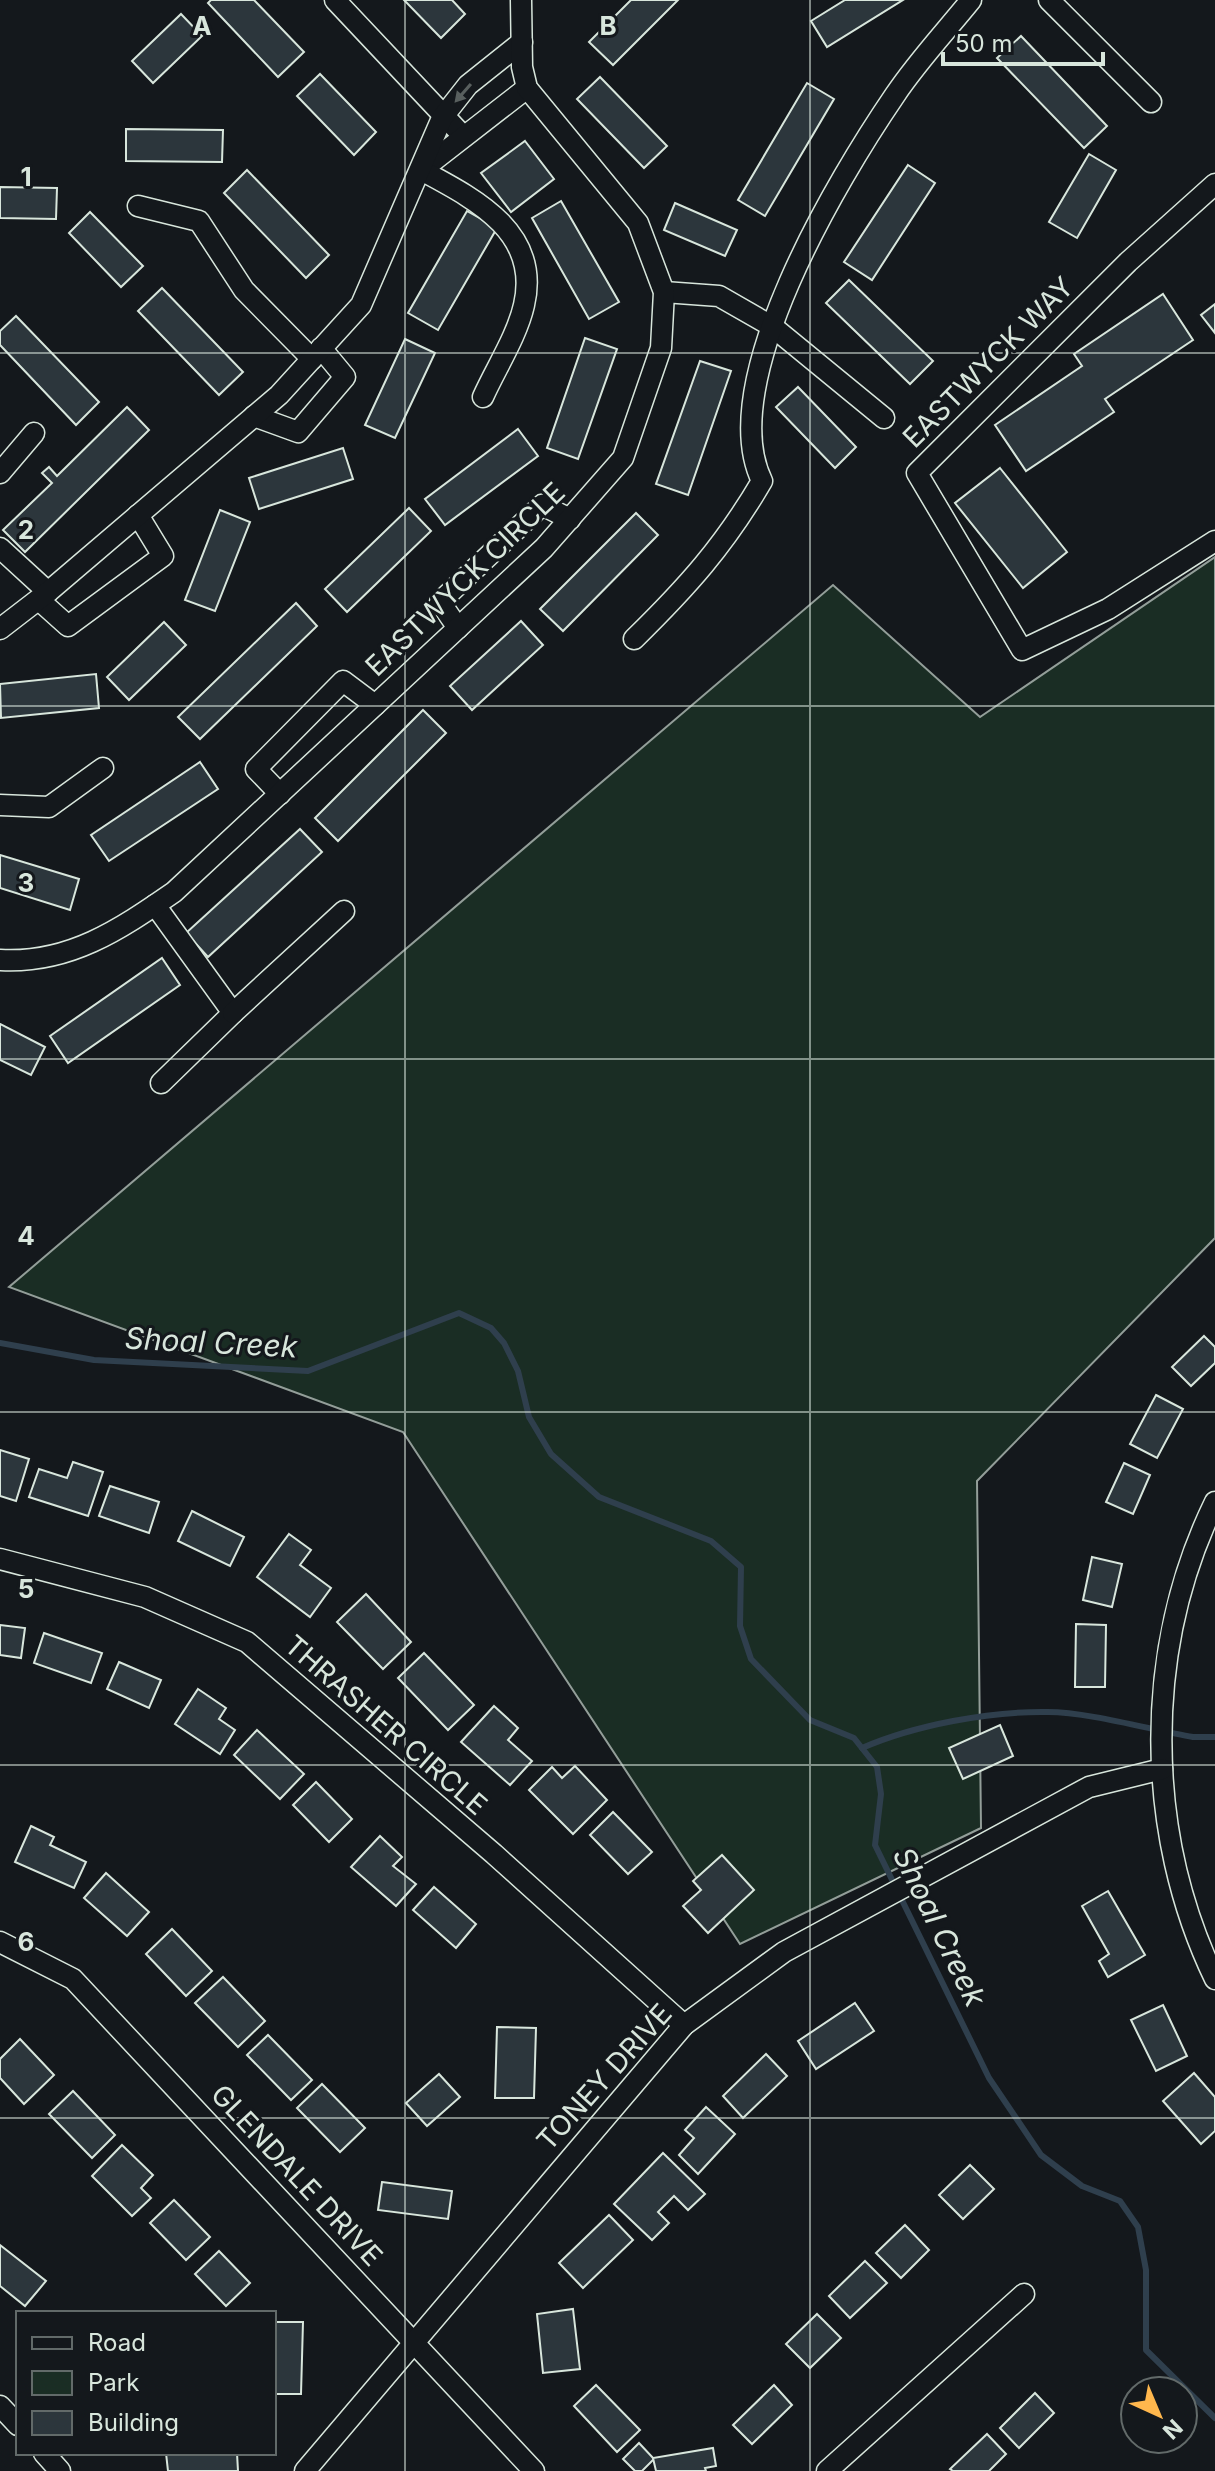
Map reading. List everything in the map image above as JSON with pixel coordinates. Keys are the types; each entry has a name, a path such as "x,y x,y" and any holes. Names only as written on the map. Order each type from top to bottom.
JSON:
{"street":[{"path":"335,0 442,118 463,136"},
{"path":"421,170 527,88 521,0"},
{"path":"634,639 692,582 732,534 762,481 754,465 752,415 773,327 815,222 896,93 971,0"},
{"path":"1049,0 1151,102"},
{"path":"0,629 44,596 254,416 361,305 442,118 468,85 522,42"},
{"name":"EASTWYCK CIRCLE","path":"0,960 34,962 106,937 174,892 544,548 623,458 661,348 664,292 638,223 527,88"},
{"path":"421,170 473,197 505,224 527,269 524,306 483,397"},
{"name":"EASTWYCK WAY","path":"1215,184 1128,262 917,473 1022,650 1108,609 1215,541"},
{"path":"138,206 199,221 244,290 345,377 298,432 254,416"},
{"name":"EASTWYCK WAY","path":"664,292 719,296 773,327 884,418"},
{"path":"0,473 34,433"},
{"path":"458,628 440,602 542,505 570,519"},
{"path":"0,548 68,626 163,556 138,515"},
{"path":"280,794 256,769 343,681 375,705"},
{"path":"0,805 49,807 103,768"},
{"path":"155,905 233,1013"},
{"path":"161,1083 344,911"},
{"path":"1215,1502 1173,1620 1164,1692 1162,1769 1164,1816 1179,1883 1215,1979"},
{"name":"THRASHER CIRCLE","path":"0,1559 145,1597 247,1642 494,1854 684,2025"},
{"name":"TONEY DRIVE","path":"305,2471 684,2025 784,1952 1089,1787 1162,1769"},
{"name":"GLENDALE DRIVE","path":"0,1942 73,1979 534,2471"},
{"path":"827,2471 1024,2294"},
{"path":"0,2406 16,2423"},
{"path":"46,2455 60,2471"}],"green space":[{"path":"1215,557 1215,1238 977,1481 981,1828 740,1944 403,1432 9,1287 833,585 980,717"}],"building":[{"path":"211,0 254,0 304,52 278,77 208,3"},
{"path":"404,0 452,0 465,14 441,38"},
{"path":"631,0 678,0 613,65 589,42"},
{"path":"845,0 903,0 827,47 811,21"},
{"path":"181,14 202,36 153,83 132,61"},
{"path":"1021,36 1107,126 1084,148 997,58"},
{"path":"320,74 376,132 354,155 297,96"},
{"path":"600,77 667,146 644,168 577,99"},
{"path":"807,83 834,99 765,216 738,200"},
{"path":"126,129 223,130 222,162 126,161"},
{"path":"525,141 554,179 511,212 481,173"},
{"path":"1089,154 1116,170 1077,238 1049,222"},
{"path":"908,165 935,183 872,280 844,262"},
{"path":"247,170 329,255 306,278 224,193"},
{"path":"0,187 57,188 56,219 0,218"},
{"path":"561,201 619,302 589,319 532,218"},
{"path":"675,203 737,230 725,256 664,230"},
{"path":"467,211 497,228 438,330 408,313"},
{"path":"90,212 143,266 121,287 69,233"},
{"path":"849,280 933,361 910,384 826,303"},
{"path":"162,288 243,372 219,395 138,311"},
{"path":"1163,294 1193,340 1105,399 1114,412 1026,471 995,425 1082,366 1074,354"},
{"path":"1215,304 1215,333 1201,315"},
{"path":"16,316 99,402 76,425 0,345 0,331"},
{"path":"585,338 617,349 578,459 547,448"},
{"path":"405,339 435,353 395,438 365,425"},
{"path":"700,361 731,371 688,495 656,484"},
{"path":"798,387 856,447 835,468 776,407"},
{"path":"127,407 149,430 25,552 3,530 52,483 42,473 49,467 57,476"},
{"path":"518,429 538,456 445,525 425,499"},
{"path":"343,448 353,479 259,509 249,478"},
{"path":"1000,468 1067,552 1023,588 955,503"},
{"path":"409,508 431,531 347,612 325,589"},
{"path":"220,510 250,522 215,611 185,600"},
{"path":"636,513 658,535 563,631 540,609"},
{"path":"296,603 317,626 200,739 178,717"},
{"path":"521,621 543,645 472,710 450,686"},
{"path":"164,622 186,645 129,700 107,677"},
{"path":"96,674 99,708 1,718 0,684"},
{"path":"423,710 446,733 338,841 315,818"},
{"path":"200,762 218,789 109,861 91,835"},
{"path":"300,829 322,852 208,957 186,933"},
{"path":"0,855 79,879 70,910 0,888"},
{"path":"162,958 180,985 68,1063 50,1036"},
{"path":"0,1024 45,1047 31,1075 0,1060"},
{"path":"1204,1336 1215,1347 1215,1363 1191,1386 1172,1367"},
{"path":"1156,1395 1183,1409 1157,1458 1130,1444"},
{"path":"0,1450 29,1459 16,1501 0,1496"},
{"path":"73,1462 103,1472 88,1516 29,1497 39,1469 67,1478"},
{"path":"1124,1463 1150,1475 1133,1514 1106,1502"},
{"path":"110,1486 159,1502 149,1533 99,1516"},
{"path":"192,1511 244,1537 230,1566 178,1541"},
{"path":"289,1534 311,1550 300,1565 331,1588 310,1617 257,1577"},
{"path":"1092,1557 1122,1564 1112,1607 1083,1600"},
{"path":"366,1594 411,1642 383,1669 337,1622"},
{"path":"1076,1624 1106,1625 1105,1687 1075,1687"},
{"path":"0,1625 25,1628 21,1658 0,1655"},
{"path":"44,1633 102,1653 91,1683 34,1663"},
{"path":"424,1653 474,1705 448,1730 398,1678"},
{"path":"119,1662 161,1680 149,1708 107,1689"},
{"path":"198,1689 226,1708 219,1719 235,1730 220,1754 175,1724"},
{"path":"494,1706 518,1728 508,1740 532,1761 510,1785 461,1742"},
{"path":"1000,1725 1013,1756 963,1779 949,1748"},
{"path":"257,1730 304,1774 280,1799 234,1755"},
{"path":"575,1766 607,1800 573,1834 529,1790 552,1767 562,1778"},
{"path":"316,1782 352,1819 329,1842 293,1805"},
{"path":"613,1812 652,1852 628,1874 590,1835"},
{"path":"31,1826 54,1837 50,1845 86,1862 74,1888 15,1862"},
{"path":"380,1836 402,1857 393,1866 416,1884 396,1906 351,1867"},
{"path":"722,1855 754,1890 708,1933 683,1906 701,1890 693,1881"},
{"path":"106,1873 149,1912 127,1936 84,1898"},
{"path":"434,1887 476,1924 456,1948 413,1910"},
{"path":"1108,1891 1145,1955 1108,1977 1099,1961 1109,1954 1082,1906"},
{"path":"172,1929 212,1971 186,1996 146,1954"},
{"path":"223,1977 265,2021 238,2047 195,2003"},
{"path":"855,2003 874,2031 816,2069 798,2041"},
{"path":"1163,2005 1187,2056 1156,2071 1131,2020"},
{"path":"497,2027 536,2028 534,2098 495,2098"},
{"path":"268,2035 312,2080 291,2100 247,2055"},
{"path":"20,2039 54,2075 24,2104 0,2078 0,2059"},
{"path":"766,2054 787,2076 743,2118 723,2096"},
{"path":"1194,2073 1215,2097 1215,2131 1201,2144 1163,2101"},
{"path":"439,2074 460,2097 427,2126 406,2103"},
{"path":"322,2084 365,2128 340,2152 297,2108"},
{"path":"73,2091 115,2135 92,2158 49,2114"},
{"path":"706,2107 735,2134 698,2174 679,2155 694,2138 685,2130"},
{"path":"122,2145 153,2175 141,2188 151,2198 132,2216 92,2176"},
{"path":"663,2153 705,2194 688,2210 674,2196 658,2212 669,2223 652,2240 614,2204"},
{"path":"970,2165 994,2189 963,2219 939,2195"},
{"path":"382,2182 452,2191 448,2219 378,2210"},
{"path":"174,2200 210,2237 186,2260 150,2223"},
{"path":"609,2215 633,2240 583,2288 559,2263"},
{"path":"905,2225 929,2250 901,2278 876,2253"},
{"path":"0,2245 46,2281 25,2306 0,2286"},
{"path":"219,2251 250,2283 226,2306 195,2274"},
{"path":"865,2261 887,2283 850,2318 829,2296"},
{"path":"573,2309 580,2369 543,2373 537,2314"},
{"path":"817,2314 841,2338 810,2368 786,2344"},
{"path":"276,2322 303,2322 301,2394 276,2394"},
{"path":"596,2385 640,2430 617,2452 574,2406"},
{"path":"774,2385 792,2405 752,2444 733,2425"},
{"path":"1035,2393 1054,2413 1019,2448 1000,2428"},
{"path":"987,2434 1006,2454 989,2471 950,2469"},
{"path":"639,2443 654,2459 642,2471 635,2471 623,2459"},
{"path":"713,2448 716,2466 705,2468 706,2471 656,2471 653,2458"},
{"path":"166,2455 237,2455 238,2471 168,2471"}],"waterway":[{"name":"Shoal Creek","path":"0,1343 94,1360 308,1371 459,1313 491,1328 504,1343 518,1371 529,1417 551,1454 599,1497 711,1541 741,1567 740,1626 751,1659 810,1720 854,1738 877,1767 881,1794 875,1845 989,2078 1041,2155 1082,2186 1120,2201 1138,2227 1146,2270 1146,2350 1215,2418"},
{"path":"862,1748 929,1726 1026,1712 1082,1715 1193,1737 1215,1737"}]}
